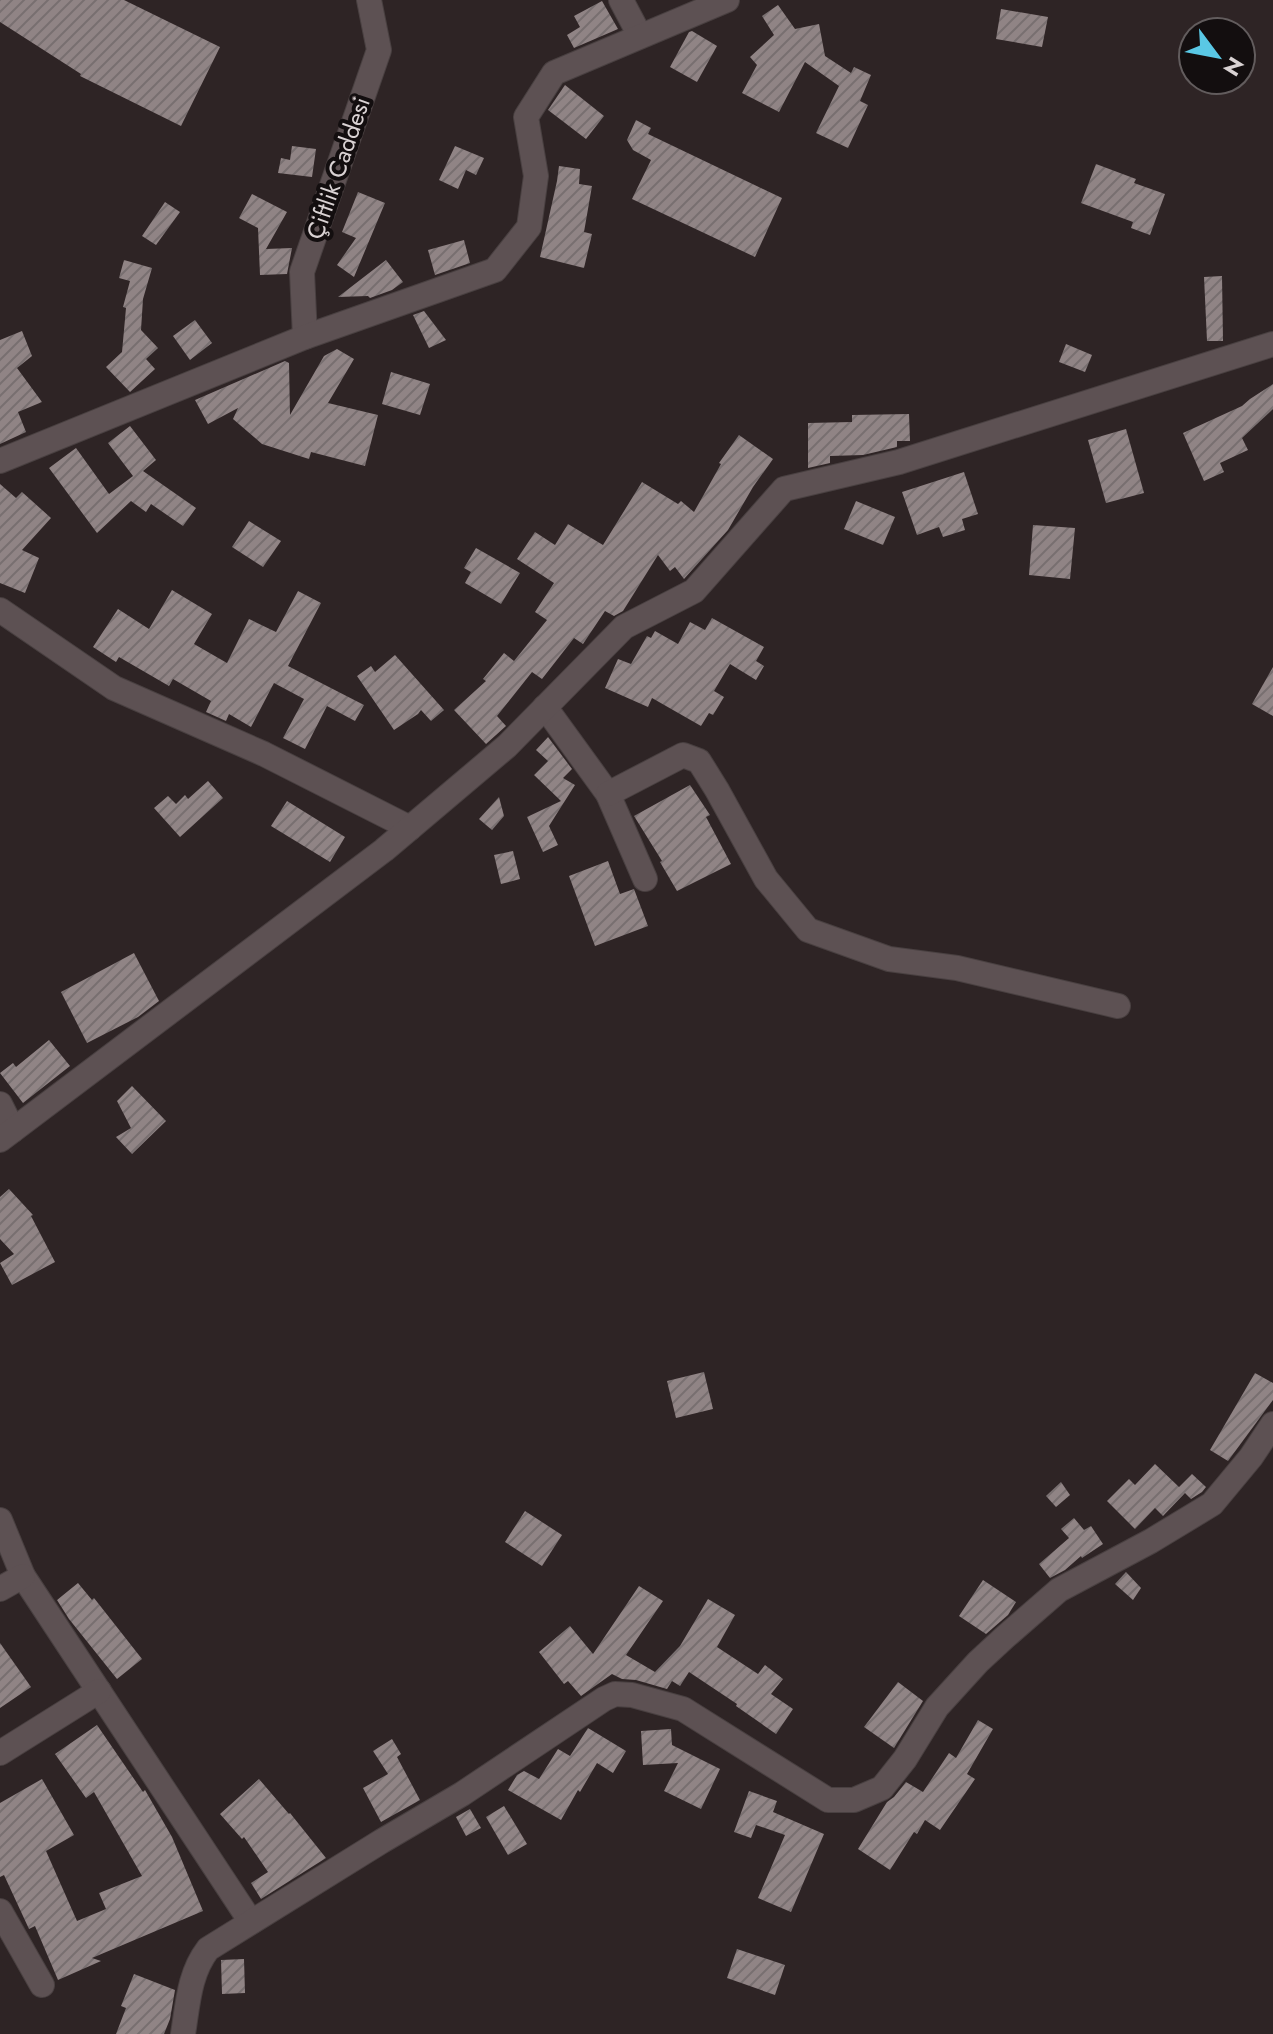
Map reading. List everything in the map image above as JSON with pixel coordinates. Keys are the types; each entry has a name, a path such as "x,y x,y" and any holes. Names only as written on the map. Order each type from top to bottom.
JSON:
{"street":[{"name":"Çiftlik Caddesi","path":"305,337 302,272 379,50 369,0"},
{"path":"621,0 640,36"},
{"path":"0,461 305,337 495,270 529,227 536,176 526,117 554,73 727,0"},
{"path":"0,1104 7,1135 384,850 507,746 624,627 694,591 784,489 899,462 1273,344"},
{"path":"0,610 114,688 264,754 410,828"},
{"path":"545,707 608,794 645,879"},
{"path":"608,794 683,755 699,761 766,879 808,930 889,959 957,968 1118,1006"},
{"path":"183,2034 190,1985 198,1962 208,1949 462,1794 615,1694 632,1695 683,1709 828,1800 854,1800 882,1788 905,1759 937,1707 978,1662 1059,1590 1212,1504 1251,1457 1273,1424"},
{"path":"0,1520 23,1576 251,1922"},
{"path":"0,1589 23,1576"},
{"path":"0,1753 99,1691"},
{"path":"0,1911 42,1985"}],"building":[{"path":"0,0 124,0 220,47 181,126 80,76 0,22"},
{"path":"602,1 618,29 574,48 567,35 580,27 574,16"},
{"path":"778,5 795,29 819,24 825,56 851,73 854,67 871,75 860,101 868,105 848,148 816,133 839,86 805,62 779,112 742,93 757,65 750,57 774,35 762,16"},
{"path":"1001,9 1048,17 1042,47 996,39"},
{"path":"692,31 717,46 697,82 670,67"},
{"path":"565,85 604,116 586,139 548,110"},
{"path":"636,120 651,128 648,134 782,198 755,257 632,199 651,160 633,150 627,140"},
{"path":"292,146 316,149 312,177 278,173 281,158 290,160"},
{"path":"455,146 484,158 476,175 466,170 458,189 439,180"},
{"path":"1096,164 1165,194 1150,235 1131,228 1133,222 1081,203"},
{"path":"559,166 580,169 579,184 592,186 584,232 592,234 584,268 540,257"},
{"path":"358,192 385,203 354,277 337,265 356,238 342,232"},
{"path":"252,194 287,212 266,249 292,248 287,274 260,275 258,228 239,218"},
{"path":"165,202 180,212 156,245 142,236"},
{"path":"464,240 470,263 435,275 428,250"},
{"path":"124,260 152,268 143,299 141,330 158,348 146,359 155,369 130,392 106,367 122,352 126,308 123,307 130,281 119,278"},
{"path":"386,260 403,282 370,298 338,297"},
{"path":"1222,276 1223,341 1207,341 1204,277"},
{"path":"424,311 446,340 429,348 413,315"},
{"path":"195,320 212,343 190,360 173,336"},
{"path":"22,331 32,356 17,368 42,402 18,412 26,432 0,444 0,340"},
{"path":"1066,344 1092,355 1085,372 1059,362"},
{"path":"337,349 354,359 328,403 378,415 365,466 311,452 309,459 262,444 233,419 238,408 208,424 195,400 285,361 289,363 290,415 324,356"},
{"path":"391,372 430,384 420,415 382,404"},
{"path":"1273,384 1273,409 1242,438 1248,450 1220,463 1224,472 1204,481 1183,433 1242,406"},
{"path":"909,414 910,441 897,441 897,447 863,455 830,456 830,463 808,468 808,423 852,422 852,415"},
{"path":"130,426 156,460 143,471 196,508 183,526 151,504 146,512 131,501 97,533 49,468 76,448 109,494 133,476 108,443"},
{"path":"1126,429 1144,493 1106,503 1088,440"},
{"path":"739,435 773,459 728,530 684,579 675,567 670,571 658,555 623,611 614,616 605,611 583,644 574,638 542,679 532,672 497,716 506,726 486,744 454,710 486,681 483,679 504,653 514,661 547,620 535,612 554,583 517,559 535,532 555,545 568,524 603,545 642,482 678,504 681,501 694,512 719,463"},
{"path":"964,472 978,514 962,519 965,530 943,537 939,527 917,535 902,492"},
{"path":"0,484 16,498 22,492 51,518 22,550 39,558 25,593 0,583"},
{"path":"856,501 895,517 883,545 844,529"},
{"path":"249,521 281,541 263,567 232,547"},
{"path":"1033,525 1075,528 1070,579 1029,575"},
{"path":"476,548 520,573 501,604 465,583 471,572 464,568"},
{"path":"172,590 212,614 194,644 227,663 249,619 276,632 298,591 321,603 288,666 364,705 355,721 327,706 305,749 283,738 304,699 274,683 251,727 229,714 226,721 206,712 211,701 173,679 169,686 119,657 116,662 93,647 118,609 149,629"},
{"path":"712,618 764,647 756,661 764,666 756,680 730,664 714,691 724,697 713,715 709,713 701,726 652,698 648,707 605,688 618,659 631,664 647,636 651,638 655,631 678,644 690,622 705,630"},
{"path":"395,655 444,710 431,721 421,710 394,730 357,676 371,666 375,672"},
{"path":"1273,667 1273,716 1252,704"},
{"path":"548,737 572,769 563,778 575,785 549,826 558,845 543,852 527,817 561,801 534,775 548,761 536,750"},
{"path":"208,781 223,798 180,837 154,808 168,796 176,804 185,795 188,799"},
{"path":"690,785 710,815 706,817 731,864 677,891 634,816"},
{"path":"499,797 504,816 492,830 479,819"},
{"path":"287,801 345,837 330,862 271,826"},
{"path":"513,851 520,879 501,884 494,855"},
{"path":"608,861 620,894 634,889 648,926 595,946 569,876"},
{"path":"134,953 159,1001 138,1017 87,1043 61,992"},
{"path":"49,1040 70,1066 23,1103 0,1073 13,1063 16,1067"},
{"path":"132,1086 166,1121 132,1154 116,1137 131,1128 117,1101"},
{"path":"9,1189 33,1215 55,1262 12,1285 0,1263 14,1254 0,1239 0,1197"},
{"path":"704,1372 713,1409 676,1418 667,1381"},
{"path":"1255,1373 1273,1383 1273,1400 1228,1461 1210,1450"},
{"path":"1155,1464 1179,1487 1192,1474 1206,1487 1191,1499 1185,1493 1163,1516 1155,1508 1135,1529 1107,1501 1129,1479 1135,1485"},
{"path":"1061,1482 1070,1495 1056,1507 1046,1496"},
{"path":"525,1511 562,1535 542,1566 505,1542"},
{"path":"1074,1518 1084,1530 1091,1526 1103,1544 1050,1578 1039,1564 1069,1538 1061,1529"},
{"path":"1126,1572 1141,1588 1133,1600 1115,1584"},
{"path":"983,1580 1016,1602 1008,1615 986,1634 959,1616"},
{"path":"78,1583 92,1600 94,1598 142,1659 117,1679 57,1600"},
{"path":"639,1586 663,1601 626,1655 655,1672 680,1646 708,1599 735,1615 717,1647 758,1674 765,1665 783,1679 771,1694 793,1709 776,1734 689,1672 680,1686 672,1681 667,1689 612,1674 581,1696 568,1681 564,1684 539,1652 570,1626 593,1654"},
{"path":"0,1643 31,1687 0,1708"},
{"path":"898,1682 923,1701 894,1748 864,1727"},
{"path":"978,1720 993,1729 967,1774 975,1779 940,1830 925,1820 890,1870 858,1849 887,1802 906,1782 923,1792 949,1753 956,1758"},
{"path":"97,1725 143,1792 145,1790 172,1837 203,1911 92,1958 101,1961 58,1980 35,1926 29,1929 4,1875 0,1877 0,1803 42,1779 74,1835 46,1851 77,1921 106,1909 99,1893 142,1876 94,1792 86,1798 55,1754"},
{"path":"588,1728 626,1751 613,1773 597,1763 561,1820 508,1790 517,1775 524,1771 539,1779 558,1749 570,1756"},
{"path":"671,1729 672,1745 720,1769 701,1809 664,1791 678,1763 643,1765 641,1731"},
{"path":"392,1739 401,1754 397,1757 420,1800 381,1822 363,1788 388,1774 373,1751"},
{"path":"259,1779 326,1858 261,1899 251,1883 268,1872 244,1837 242,1839 220,1814"},
{"path":"749,1791 777,1801 773,1812 824,1834 791,1912 758,1898 785,1835 756,1825 751,1838 734,1832"},
{"path":"504,1806 527,1844 508,1855 486,1817"},
{"path":"470,1809 481,1828 466,1836 456,1817"},
{"path":"737,1949 785,1965 775,1995 727,1978"},
{"path":"244,1959 245,1993 222,1994 221,1960"},
{"path":"134,1974 175,1990 164,2034 116,2034 126,2008 121,2006"}]}
